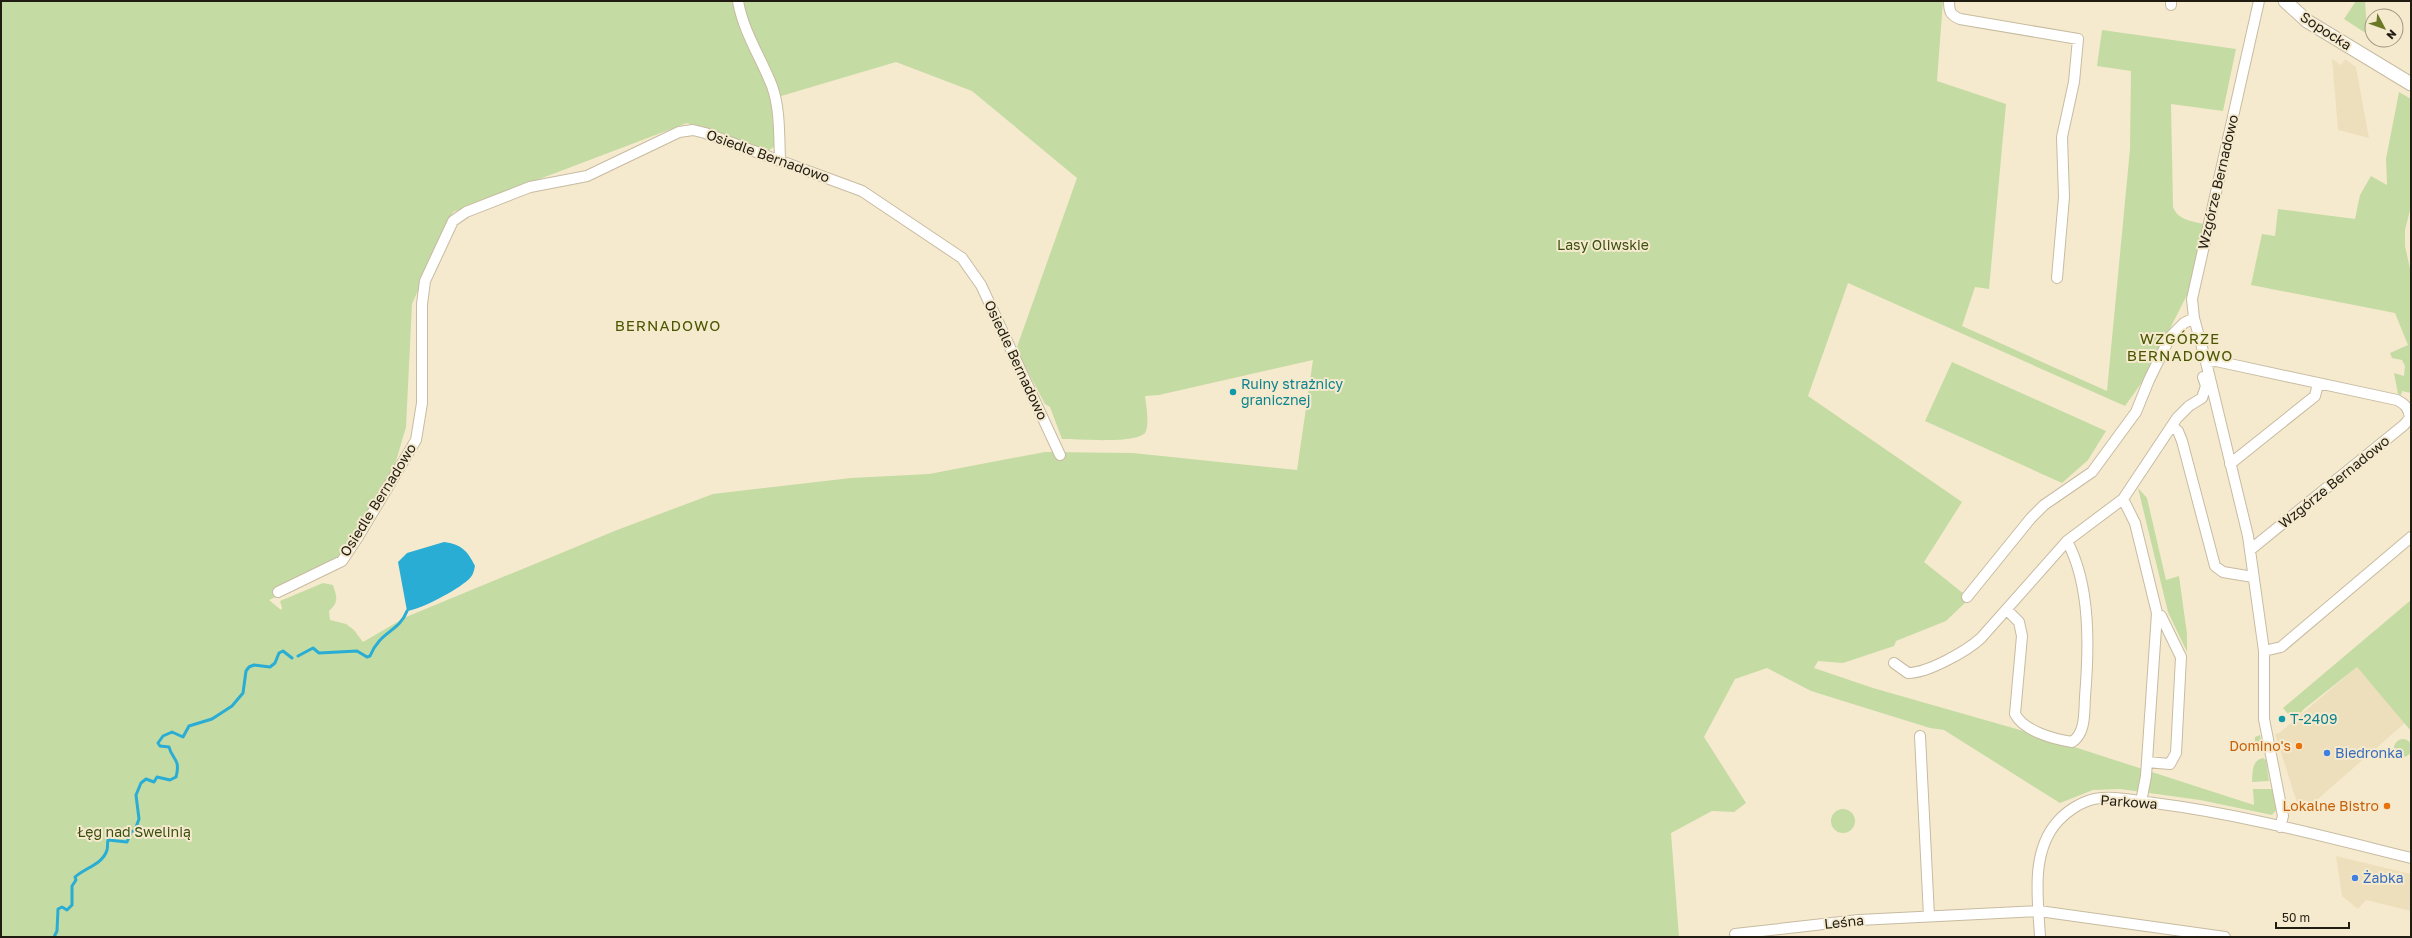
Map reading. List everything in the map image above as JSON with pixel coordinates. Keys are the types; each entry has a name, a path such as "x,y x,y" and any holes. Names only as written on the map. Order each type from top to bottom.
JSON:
{"main road":[{"name":"Sopocka","path":"2285,1 2307,21 2411,84"}],"street":[{"path":"738,1 744,23 772,87 777,118 780,159"},
{"path":"1949,1 1949,10 1952,16 1967,21 2078,39 2074,82 2062,137 2064,198 2057,278"},
{"name":"Wzgórze Bernadowo","path":"2259,1 2196,274 2192,299 2194,318 2206,362 2250,550 2264,651 2264,719 2283,816 2280,827"},
{"name":"Osiedle Bernadowo","path":"278,592 342,561 416,440 422,403 422,304 425,281 450,226 458,216 530,187 587,176 679,132 693,130 705,133 780,159 862,191 962,258 982,285 1060,455"},
{"path":"1967,597 2012,544 2031,518 2044,505 2092,472 2136,412 2149,380 2170,337 2184,323 2194,318"},
{"name":"Wzgórze Bernadowo","path":"2206,362 2216,361 2397,400 2404,404 2409,411 2410,418 2404,425 2250,550"},
{"name":"Wzgórze Bernadowo","path":"1894,663 1908,673 1920,672 1970,648 2007,610 2067,541 2123,499 2181,413 2202,398 2206,386 2202,373 2206,362"},
{"path":"2230,464 2315,396 2318,384"},
{"path":"2172,426 2178,431 2182,441 2214,566 2222,572 2254,577"},
{"path":"2123,499 2135,523 2157,613 2146,762 2141,802"},
{"path":"2264,651 2281,647 2411,537"},
{"path":"2007,610 2019,622 2022,636 2015,714 2018,719 2033,730 2072,742 2082,730 2088,646 2084,599 2073,552 2067,541"},
{"path":"2146,762 2170,764 2176,753 2181,657 2161,616 2157,613"},
{"path":"1920,736 1929,916"},
{"name":"Parkowa","path":"2040,937 2040,856 2047,837 2058,821 2083,802 2094,799 2123,799 2203,811 2280,827 2411,858"},
{"path":"2039,911 2225,937"},
{"name":"Leśna","path":"1735,934 1856,921 2039,911"}],"shaded area":[{"path":"2332,59 2341,65 2345,59 2356,67 2369,138 2338,130"},
{"path":"2357,667 2405,723 2311,805 2299,809 2275,734 2279,733"},
{"path":"2336,856 2411,874 2411,911 2366,900 2358,909 2342,896"}],"green space":[{"name":"Lasy Oliwskie","path":"1,1 1943,1 1937,81 2006,104 1989,289 1975,287 1962,326 2107,391 2130,149 2131,71 2097,66 2102,30 2236,49 2223,111 2171,104 2173,207 2178,215 2190,221 2204,224 2188,293 2145,378 2125,406 1848,283 1808,396 1962,502 1924,562 1964,594 1968,600 1946,621 1896,641 1894,646 1843,663 1818,661 1814,668 1873,688 2034,734 2254,805 2253,789 2272,789 2277,809 2272,815 2200,800 2120,789 2093,790 2060,803 1944,730 1930,728 1811,691 1767,668 1735,679 1704,737 1746,803 1734,812 1712,811 1671,833 1679,937 1,937","holes":["896,62 972,91 1077,178 1017,347 1020,357 1045,404 1050,407 1062,439 1130,439 1145,433 1147,425 1145,396 1159,395 1313,360 1297,470 1133,453 1045,452 929,474 851,478 713,494 617,530 406,617 363,642 354,630 346,624 330,620 329,611 336,602 333,585 323,583 280,601 282,608 281,610 269,600 344,565 387,492 406,427 412,304 453,212 687,123 768,151 775,146 771,99"]},
{"path":"2356,1 2365,1 2364,32 2344,19"},
{"path":"2399,92 2411,99 2411,206 2405,230 2405,246 2411,273 2411,393 2402,391 2401,395 2398,394 2394,373 2404,376 2405,366 2402,360 2392,358 2390,353 2408,345 2395,313 2251,285 2262,234 2275,236 2278,209 2355,219 2360,195 2371,176 2387,185 2386,159"},
{"path":"1952,362 2106,431 2088,460 2062,483 1925,421"},
{"path":"2138,488 2147,498 2166,580 2179,576 2187,634 2187,652 2168,612"},
{"path":"2411,600 2411,731 2357,667 2304,709 2294,721 2283,708"},
{"path":"2260,735 2263,749 2261,752 2254,752 2255,737"},
{"path":"2399,739 2407,739 2412,744 2410,755 2407,757 2399,757 2394,752 2394,744"},
{"path":"2263,758 2266,760 2269,781 2252,782 2255,764 2259,759"},
{"path":"1843,809 1851,813 1855,821 1851,829 1843,833 1835,829 1831,821 1835,813"}],"water":[{"path":"444,542 455,544 467,552 475,566 474,572 463,584 448,594 421,607 407,611 398,562 407,553"}],"waterway":[{"path":"298,656 313,648 319,653 357,651 367,657 370,656 379,641 404,618 407,611"},
{"path":"54,937 57,931 58,909 62,907 67,910 72,905 72,886 76,880 75,877 102,859 107,850 108,840 127,842 131,832 135,830 139,819 136,795 141,783 146,779 154,782 157,777 170,780 176,777 177,763 169,747 160,746 158,743 163,736 172,732 183,737 189,726 212,719 232,706 243,693 246,671 249,667 254,665 270,667 275,663 279,653 283,651 292,658"}],"place":[{"name":"Ruiny strażnicy granicznej","path":"1233,392"},
{"name":"T-2409","path":"2282,719"},
{"name":"Domino's","path":"2299,746"},
{"name":"Biedronka","path":"2327,753"},
{"name":"Lokalne Bistro","path":"2387,806"},
{"name":"Żabka","path":"2355,878"}],"district":[{"name":"BERNADOWO","path":"668,326"},
{"name":"WZGÓRZE BERNADOWO","path":"2180,348"}],"park label":[{"name":"Łęg nad Swelinią","path":"134,832"}]}
